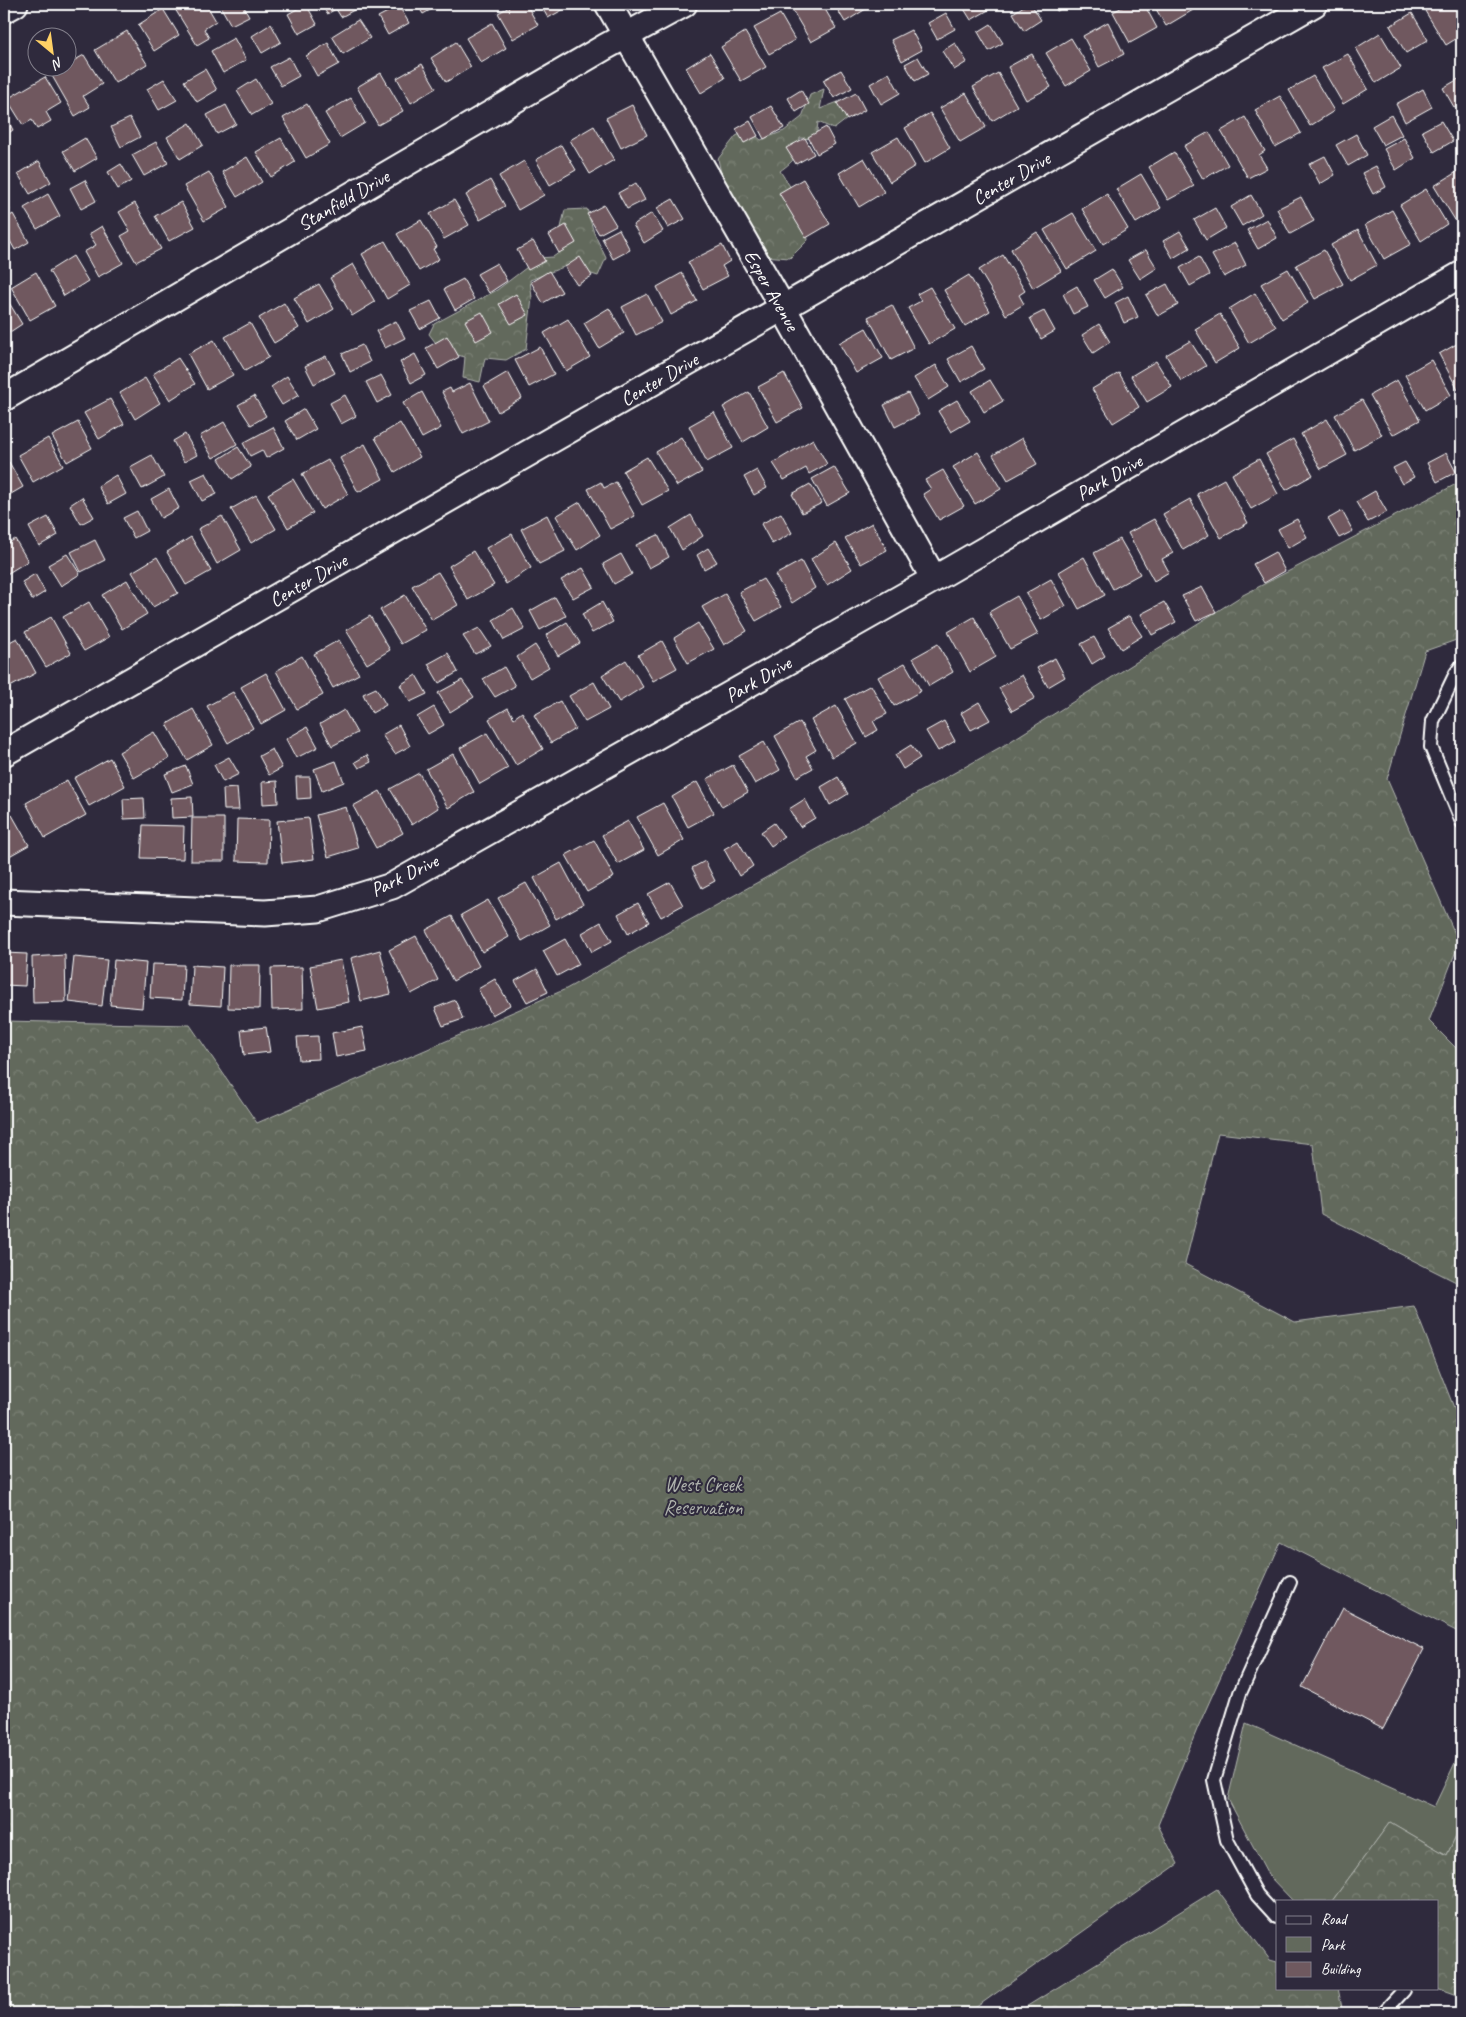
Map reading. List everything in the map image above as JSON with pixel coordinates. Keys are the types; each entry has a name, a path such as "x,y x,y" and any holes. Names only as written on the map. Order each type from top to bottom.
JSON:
{"street":[{"path":"4,10 15,4"},
{"name":"Esper Avenue","path":"608,4 783,308 934,579"},
{"name":"Stanfield Drive","path":"4,398 684,4"},
{"name":"Center Drive","path":"4,753 1314,4"},
{"name":"Park Drive","path":"4,902 265,914 318,909 392,886 934,579 1462,274"}],"lane":[{"path":"1462,665 1456,673 1433,721 1430,747 1462,822"},
{"path":"1276,1916 1257,1895 1226,1840 1214,1780 1240,1693 1290,1582"},
{"path":"1382,2013 1404,1990"}],"green space":[{"path":"824,89 820,109 838,102 851,105 847,119 834,129 818,122 816,139 800,138 795,157 780,171 804,208 808,240 790,258 763,256 723,183 718,159 736,136 749,130 761,140 784,131 802,117 810,95"},
{"path":"587,209 594,233 606,258 598,276 566,266 530,280 532,298 526,349 506,360 485,358 480,382 463,378 465,357 442,351 429,334 434,324 497,290 539,258 553,257 574,242 561,228 565,210"},
{"name":"West Creek Reservation","path":"1462,481 1462,638 1425,651 1387,779 1459,943 1429,1021 1462,1054 1462,1285 1321,1214 1313,1144 1218,1133 1185,1264 1295,1322 1414,1306 1462,1428 1462,1634 1281,1542 1198,1727 1158,1825 1178,1864 968,2013 4,2013 4,1021 190,1025 257,1123 566,989 1006,744 1243,595"},
{"path":"1246,1723 1434,1807 1462,1748 1462,1823 1447,1855 1390,1822 1333,1900 1292,1900 1269,1876 1228,1799"},
{"path":"1390,1822 1447,1855 1462,1823 1462,1997 1438,1988 1438,1900 1333,1900"},
{"path":"1217,1889 1270,1960 1276,1962 1276,1990 1338,1990 1343,2013 1016,2013"}],"building":[{"path":"183,4 206,4 216,21 204,29 209,38 197,45 175,9"},
{"path":"219,4 246,4 243,5 249,16 231,25"},
{"path":"306,4 317,24 299,34 288,14"},
{"path":"322,4 350,4 354,10 341,17 336,9 327,14"},
{"path":"417,4 441,4 423,14"},
{"path":"515,4 526,4 538,25 513,39 498,13"},
{"path":"540,4 573,4 548,18"},
{"path":"799,4 822,4 836,28 811,42 791,8"},
{"path":"834,4 867,4 869,7 845,22"},
{"path":"961,4 990,4 992,8 971,20"},
{"path":"1027,4 1031,4 1041,20 1024,31 1013,13"},
{"path":"1053,4 1070,4 1057,11"},
{"path":"1128,4 1144,4 1157,28 1130,43 1113,12"},
{"path":"1153,4 1189,4 1193,10 1166,26"},
{"path":"1437,4 1456,4 1462,15 1462,35 1446,45 1425,11"},
{"path":"399,6 409,23 388,35 378,17"},
{"path":"163,9 179,35 154,51 138,25"},
{"path":"946,13 955,29 937,39 928,23"},
{"path":"1412,13 1428,40 1406,53 1390,26"},
{"path":"780,14 795,40 769,54 754,28"},
{"path":"358,20 370,38 343,54 332,36"},
{"path":"1108,22 1124,54 1099,67 1083,36"},
{"path":"492,23 506,48 481,63 466,38"},
{"path":"271,24 281,42 262,53 252,36"},
{"path":"991,24 1003,43 989,51 978,32"},
{"path":"911,30 922,50 902,61 891,40"},
{"path":"127,31 147,64 115,83 95,50"},
{"path":"745,32 766,67 741,81 721,47"},
{"path":"1380,33 1401,68 1376,83 1356,48"},
{"path":"234,38 246,60 223,73 211,51"},
{"path":"1071,38 1091,71 1066,86 1046,53"},
{"path":"456,42 471,67 446,82 431,58"},
{"path":"328,43 339,64 317,76 306,56"},
{"path":"955,43 967,62 954,70 942,51"},
{"path":"710,53 725,78 701,93 686,68"},
{"path":"1032,54 1051,87 1026,100 1008,67"},
{"path":"1348,54 1368,89 1343,104 1322,68"},
{"path":"84,55 102,84 83,96 90,107 75,116 53,78 78,78 78,58"},
{"path":"289,57 299,76 281,86 270,67"},
{"path":"918,57 928,74 915,81 905,64"},
{"path":"422,64 436,88 411,103 397,78"},
{"path":"205,69 217,90 197,102 184,81"},
{"path":"841,70 852,88 834,98 823,80"},
{"path":"381,73 403,111 378,125 357,87"},
{"path":"889,73 900,93 881,104 870,84"},
{"path":"998,73 1017,106 992,121 973,87"},
{"path":"1313,76 1334,111 1310,126 1289,90"},
{"path":"1462,77 1462,102 1454,107 1443,88"},
{"path":"46,78 61,103 46,112 51,121 37,129 32,120 23,125 7,99"},
{"path":"164,79 177,100 159,110 147,89"},
{"path":"256,79 271,104 252,115 237,91"},
{"path":"1423,89 1432,107 1405,122 1396,104"},
{"path":"801,90 809,104 796,112 788,98"},
{"path":"856,93 865,110 847,120 837,103"},
{"path":"966,93 986,127 960,142 940,108"},
{"path":"1280,96 1301,133 1275,147 1255,110"},
{"path":"351,98 365,123 340,138 325,113"},
{"path":"307,104 330,144 306,158 283,118"},
{"path":"226,105 236,124 217,134 207,115"},
{"path":"632,105 647,135 621,148 606,118"},
{"path":"771,106 784,128 764,139 752,117"},
{"path":"4,113 13,130 4,136"},
{"path":"930,113 950,148 925,163 905,128"},
{"path":"1391,115 1402,135 1383,145 1372,126"},
{"path":"1245,117 1265,151 1259,155 1267,168 1248,178 1221,131"},
{"path":"130,118 140,137 121,147 111,127"},
{"path":"750,121 758,136 744,143 736,129"},
{"path":"1441,121 1453,141 1434,152 1422,131"},
{"path":"190,123 203,145 180,159 167,137"},
{"path":"594,126 614,160 590,174 570,140"},
{"path":"826,127 835,144 817,154 808,137"},
{"path":"1209,132 1228,165 1203,179 1184,146"},
{"path":"1356,134 1367,155 1348,166 1336,145"},
{"path":"898,137 915,166 890,182 872,152"},
{"path":"85,138 97,158 75,171 63,151"},
{"path":"281,138 295,162 271,177 256,152"},
{"path":"805,138 814,154 796,164 786,148"},
{"path":"1404,138 1415,158 1396,170 1384,149"},
{"path":"156,142 168,163 144,176 132,155"},
{"path":"561,145 576,170 550,185 536,160"},
{"path":"1174,152 1194,186 1168,200 1149,167"},
{"path":"1325,156 1335,175 1320,184 1309,164"},
{"path":"247,157 262,182 237,197 222,172"},
{"path":"864,158 884,192 859,207 839,173"},
{"path":"39,161 51,182 30,194 18,174"},
{"path":"524,161 544,195 518,210 499,176"},
{"path":"121,164 131,181 118,189 108,172"},
{"path":"1376,166 1386,187 1373,194 1362,173"},
{"path":"1460,170 1462,173 1462,216 1455,220 1434,186"},
{"path":"209,172 229,207 204,221 184,186"},
{"path":"1141,174 1161,208 1136,223 1116,189"},
{"path":"803,179 830,224 806,238 779,193"},
{"path":"85,180 96,201 81,209 70,188"},
{"path":"490,180 505,206 480,220 466,195"},
{"path":"636,183 645,200 627,209 618,193"},
{"path":"1426,189 1447,224 1421,241 1400,205"},
{"path":"48,194 60,216 37,229 24,208"},
{"path":"1107,194 1128,229 1103,244 1082,209"},
{"path":"1251,195 1262,214 1242,226 1231,207"},
{"path":"1301,197 1314,221 1290,234 1277,209"},
{"path":"4,199 10,210 4,213"},
{"path":"673,199 685,219 668,228 657,208"},
{"path":"454,200 469,225 444,239 430,214"},
{"path":"181,202 195,227 169,241 155,216"},
{"path":"135,203 161,249 136,262 121,236 130,231 119,212"},
{"path":"604,205 616,225 599,234 587,214"},
{"path":"1215,208 1226,228 1206,240 1194,220"},
{"path":"1392,210 1411,244 1384,259 1365,225"},
{"path":"652,213 663,231 644,243 633,225"},
{"path":"1073,213 1096,251 1067,269 1044,230"},
{"path":"13,214 29,242 15,250 4,230 4,220"},
{"path":"1267,219 1277,238 1258,249 1247,230"},
{"path":"421,220 437,247 433,249 439,259 419,271 397,234"},
{"path":"566,225 576,243 559,253 549,235"},
{"path":"102,226 123,263 98,277 84,252 96,245 89,234"},
{"path":"619,229 630,250 613,259 602,238"},
{"path":"1358,230 1377,265 1350,280 1331,245"},
{"path":"1180,231 1190,248 1173,258 1163,241"},
{"path":"1037,232 1061,271 1033,288 1011,249"},
{"path":"385,241 410,285 387,299 362,254"},
{"path":"533,241 545,261 528,270 517,250"},
{"path":"1235,243 1246,265 1224,277 1212,255"},
{"path":"722,245 730,261 722,266 728,276 703,289 688,262"},
{"path":"1146,250 1157,268 1140,279 1128,260"},
{"path":"1324,250 1343,284 1315,299 1296,265"},
{"path":"1003,255 1025,291 1019,295 1024,304 1006,315 979,270"},
{"path":"73,256 88,281 64,296 49,271"},
{"path":"580,257 592,276 577,285 565,267"},
{"path":"1199,257 1209,275 1190,286 1180,268"},
{"path":"497,263 507,281 489,293 477,274"},
{"path":"353,264 375,302 352,316 330,278"},
{"path":"1112,269 1123,287 1105,298 1094,280"},
{"path":"1288,269 1308,303 1282,319 1261,284"},
{"path":"549,271 562,292 543,303 531,282"},
{"path":"36,272 55,306 30,320 11,287"},
{"path":"682,273 697,301 671,315 657,287"},
{"path":"969,275 990,311 965,326 944,290"},
{"path":"463,279 474,299 455,310 444,289"},
{"path":"319,284 334,309 309,324 294,298"},
{"path":"1167,284 1178,305 1158,316 1146,295"},
{"path":"1077,286 1088,307 1073,314 1063,294"},
{"path":"930,287 955,329 929,344 908,308 921,301 917,294"},
{"path":"1255,293 1276,327 1249,343 1229,309"},
{"path":"516,294 528,315 511,324 499,304"},
{"path":"647,294 662,322 636,335 622,307"},
{"path":"1128,296 1138,317 1124,323 1115,303"},
{"path":"8,301 22,324 4,336 4,303"},
{"path":"431,301 440,318 420,329 410,311"},
{"path":"284,303 299,328 274,343 259,318"},
{"path":"892,305 914,348 891,360 868,317"},
{"path":"609,308 624,333 599,348 584,323"},
{"path":"1044,311 1055,331 1041,339 1030,318"},
{"path":"482,312 493,332 476,341 465,321"},
{"path":"1220,314 1240,348 1215,363 1195,329"},
{"path":"568,319 590,357 566,371 544,333"},
{"path":"396,321 405,338 385,348 376,331"},
{"path":"250,323 269,357 245,371 225,337"},
{"path":"1099,324 1110,342 1093,353 1082,335"},
{"path":"866,328 883,358 856,373 839,343"},
{"path":"447,336 459,357 438,369 426,348"},
{"path":"214,340 233,375 207,389 188,354"},
{"path":"1190,341 1206,366 1181,381 1166,355"},
{"path":"1462,341 1462,388 1458,390 1439,354"},
{"path":"362,345 370,362 350,372 342,354"},
{"path":"971,346 984,369 961,382 948,359"},
{"path":"540,347 554,374 529,387 515,360"},
{"path":"415,354 426,375 411,383 400,362"},
{"path":"326,356 335,373 314,384 305,366"},
{"path":"178,358 195,384 170,400 153,374"},
{"path":"1431,360 1451,395 1425,410 1405,375"},
{"path":"1156,361 1172,387 1147,402 1131,376"},
{"path":"936,365 949,387 928,400 914,378"},
{"path":"508,372 522,398 498,412 484,386"},
{"path":"784,373 803,408 777,422 758,387"},
{"path":"1119,373 1139,407 1113,423 1092,389"},
{"path":"381,375 392,395 377,403 366,382"},
{"path":"287,376 299,395 282,405 271,387"},
{"path":"145,378 160,403 135,419 120,393"},
{"path":"990,380 1003,401 984,412 972,391"},
{"path":"1397,380 1420,420 1393,435 1370,395"},
{"path":"470,383 489,421 463,434 442,392 450,388 452,392"},
{"path":"422,392 441,428 422,438 403,403"},
{"path":"749,392 768,427 743,442 723,407"},
{"path":"908,393 919,415 895,427 884,405"},
{"path":"345,395 356,416 341,424 330,403"},
{"path":"254,396 266,416 251,425 238,405"},
{"path":"110,399 124,424 99,439 84,413"},
{"path":"957,400 970,421 951,432 938,411"},
{"path":"1362,400 1382,435 1354,450 1335,415"},
{"path":"304,409 316,429 297,440 285,421"},
{"path":"714,412 733,448 707,462 689,426"},
{"path":"1327,419 1347,455 1321,469 1301,434"},
{"path":"78,422 92,448 67,462 52,436"},
{"path":"224,422 237,444 213,458 200,436"},
{"path":"400,423 420,457 395,472 375,438"},
{"path":"273,427 284,448 266,458 262,450 250,456 243,443"},
{"path":"185,434 197,455 184,462 173,441"},
{"path":"681,437 702,472 677,486 656,452"},
{"path":"48,438 63,465 33,482 18,455"},
{"path":"1022,438 1037,464 1008,480 993,455"},
{"path":"813,439 827,464 809,474 806,468 784,480 773,463"},
{"path":"1293,439 1313,475 1286,490 1266,454"},
{"path":"365,444 383,479 358,492 340,458"},
{"path":"238,447 251,467 232,479 219,459"},
{"path":"978,452 1001,489 975,504 953,467"},
{"path":"1446,453 1456,472 1437,482 1427,463"},
{"path":"152,455 164,477 142,489 130,467"},
{"path":"647,457 668,491 642,505 623,471"},
{"path":"1259,459 1278,494 1251,509 1232,474"},
{"path":"328,460 348,494 322,509 302,474"},
{"path":"9,462 23,487 4,498 4,464"},
{"path":"1405,462 1414,477 1402,484 1393,468"},
{"path":"834,467 850,493 827,506 812,479"},
{"path":"757,470 767,488 754,495 744,477"},
{"path":"943,470 964,506 939,520 923,494 931,489 925,480"},
{"path":"206,473 217,494 202,501 191,480"},
{"path":"116,475 126,494 108,504 98,486"},
{"path":"293,479 313,513 288,528 268,494"},
{"path":"1224,479 1248,523 1221,538 1197,494"},
{"path":"601,482 604,488 616,482 635,516 610,529 588,489"},
{"path":"810,484 822,503 802,513 792,494"},
{"path":"169,489 179,508 161,518 151,499"},
{"path":"1375,491 1387,512 1368,522 1356,502"},
{"path":"256,495 276,529 251,543 231,509"},
{"path":"82,497 94,517 81,524 70,505"},
{"path":"1190,499 1209,535 1183,550 1163,514"},
{"path":"580,502 600,535 577,550 556,516"},
{"path":"137,511 147,531 134,538 123,518"},
{"path":"1342,511 1353,531 1339,538 1328,519"},
{"path":"781,513 792,533 772,544 761,524"},
{"path":"547,515 565,551 539,564 521,529"},
{"path":"691,515 703,536 682,550 670,528"},
{"path":"222,516 241,550 217,564 198,529"},
{"path":"48,517 58,535 39,546 29,527"},
{"path":"1154,519 1173,553 1162,559 1169,572 1154,581 1128,533"},
{"path":"1297,519 1307,537 1288,548 1278,529"},
{"path":"872,523 887,550 861,564 845,538"},
{"path":"512,534 531,568 506,584 486,548"},
{"path":"658,535 669,557 649,568 636,545"},
{"path":"191,537 211,571 186,585 167,552"},
{"path":"15,539 28,561 5,575 4,546"},
{"path":"1120,539 1140,574 1113,589 1094,553"},
{"path":"95,540 105,560 81,572 71,552"},
{"path":"836,543 852,569 827,585 811,559"},
{"path":"708,548 717,562 704,569 697,555"},
{"path":"473,551 494,585 468,600 449,566"},
{"path":"1275,552 1285,571 1264,583 1253,564"},
{"path":"67,554 80,574 61,586 48,565"},
{"path":"621,554 632,574 614,584 603,564"},
{"path":"157,557 178,593 153,607 132,572"},
{"path":"1084,557 1105,595 1079,609 1059,572"},
{"path":"801,561 815,588 792,603 775,575"},
{"path":"583,568 594,587 573,598 561,580"},
{"path":"438,572 458,605 432,620 412,586"},
{"path":"35,574 45,592 32,600 22,582"},
{"path":"763,579 781,607 756,621 739,592"},
{"path":"1051,579 1066,606 1041,620 1026,593"},
{"path":"127,580 147,614 122,629 102,595"},
{"path":"1202,587 1216,612 1196,621 1182,596"},
{"path":"725,594 747,631 724,645 702,607"},
{"path":"405,595 426,630 401,644 380,610"},
{"path":"1017,596 1038,634 1010,649 989,612"},
{"path":"555,597 566,616 540,630 530,611"},
{"path":"89,602 109,637 84,651 63,617"},
{"path":"602,602 613,622 592,633 582,614"},
{"path":"1164,602 1176,622 1152,635 1141,614"},
{"path":"513,608 525,629 504,640 493,620"},
{"path":"370,616 390,650 367,664 346,630"},
{"path":"1129,616 1142,636 1121,649 1108,628"},
{"path":"51,617 71,653 46,667 25,632"},
{"path":"974,617 996,657 970,672 948,632"},
{"path":"567,622 580,643 558,656 546,635"},
{"path":"698,623 714,649 688,663 674,638"},
{"path":"479,628 491,646 475,654 463,636"},
{"path":"1094,637 1105,656 1092,664 1081,644"},
{"path":"17,638 36,673 10,687 4,675 4,645"},
{"path":"339,640 359,674 333,688 314,654"},
{"path":"662,641 677,668 653,681 638,655"},
{"path":"938,644 953,672 929,686 913,658"},
{"path":"535,645 549,667 530,678 517,657"},
{"path":"448,653 458,672 439,683 428,664"},
{"path":"302,656 323,695 297,709 276,671"},
{"path":"1055,658 1065,677 1048,687 1037,668"},
{"path":"626,660 643,687 619,702 602,675"},
{"path":"905,663 921,691 894,706 878,677"},
{"path":"504,667 515,686 495,697 483,679"},
{"path":"266,673 286,710 261,724 241,687"},
{"path":"416,675 427,694 410,702 400,685"},
{"path":"1022,675 1035,698 1012,711 999,688"},
{"path":"462,680 474,697 450,712 438,693"},
{"path":"594,682 609,709 585,722 569,696"},
{"path":"871,685 887,714 873,721 878,730 866,737 845,699"},
{"path":"376,688 386,705 372,713 363,694"},
{"path":"233,692 253,728 228,743 207,706"},
{"path":"560,701 575,729 551,743 534,715"},
{"path":"979,702 990,720 971,730 961,713"},
{"path":"836,706 857,743 832,757 811,720"},
{"path":"434,707 444,725 428,734 417,717"},
{"path":"508,708 514,718 522,712 543,749 516,765 489,719"},
{"path":"193,709 213,745 187,760 167,724"},
{"path":"344,710 357,733 332,746 320,724"},
{"path":"944,721 955,741 938,751 926,731"},
{"path":"800,722 816,750 806,756 813,768 797,777 775,736"},
{"path":"399,725 410,746 395,754 382,735"},
{"path":"307,727 318,747 296,758 286,739"},
{"path":"154,732 169,758 134,778 119,752"},
{"path":"487,733 508,768 480,784 460,748"},
{"path":"764,742 780,770 755,784 739,756"},
{"path":"911,745 920,758 903,769 895,755"},
{"path":"272,749 282,768 269,775 259,756"},
{"path":"453,754 474,792 448,808 426,769"},
{"path":"367,755 371,762 359,768 355,762"},
{"path":"229,757 239,774 223,782 214,765"},
{"path":"110,758 125,786 89,806 74,778"},
{"path":"336,761 344,782 322,791 314,769"},
{"path":"733,765 748,792 722,807 707,779"},
{"path":"186,766 193,784 172,792 165,774"},
{"path":"419,773 438,808 412,825 390,789"},
{"path":"296,777 310,777 311,798 297,799"},
{"path":"838,777 848,794 830,805 821,787"},
{"path":"67,780 86,815 45,838 26,803"},
{"path":"277,781 278,803 263,804 262,782"},
{"path":"697,782 714,813 688,827 672,797"},
{"path":"237,788 239,810 224,810 223,789"},
{"path":"380,791 403,833 376,848 353,806"},
{"path":"192,797 193,817 172,818 171,798"},
{"path":"144,798 145,818 124,819 123,799"},
{"path":"805,799 815,818 800,827 789,809"},
{"path":"663,803 684,840 658,855 637,817"},
{"path":"346,807 358,848 328,857 316,815"},
{"path":"12,815 29,845 4,859 4,819"},
{"path":"192,818 224,818 224,861 191,861"},
{"path":"309,818 314,859 282,863 277,821"},
{"path":"237,819 269,820 268,862 236,861"},
{"path":"628,821 644,850 618,864 602,835"},
{"path":"774,823 784,837 771,846 761,832"},
{"path":"143,825 184,826 183,859 141,858"},
{"path":"594,840 614,877 587,892 566,855"},
{"path":"738,841 753,866 739,876 724,849"},
{"path":"705,861 715,881 702,888 692,868"},
{"path":"561,863 583,904 556,919 534,878"},
{"path":"670,882 683,905 661,917 648,894"},
{"path":"526,883 550,925 522,941 498,898"},
{"path":"488,900 509,937 482,952 461,915"},
{"path":"638,903 649,922 628,934 618,914"},
{"path":"452,916 479,966 453,981 426,930"},
{"path":"601,922 612,941 592,952 582,933"},
{"path":"416,936 438,980 411,994 389,950"},
{"path":"565,939 579,964 557,976 543,951"},
{"path":"380,950 391,994 361,1001 351,958"},
{"path":"4,953 27,954 25,986 4,985"},
{"path":"65,955 66,1002 33,1003 32,957"},
{"path":"74,957 107,960 102,1006 69,1002"},
{"path":"114,960 146,963 142,1008 110,1005"},
{"path":"341,960 349,1002 318,1008 310,966"},
{"path":"152,964 184,965 182,1000 150,998"},
{"path":"192,965 223,967 221,1006 190,1004"},
{"path":"229,965 260,965 259,1009 228,1008"},
{"path":"302,967 303,1009 272,1010 271,968"},
{"path":"537,969 548,992 527,1002 515,981"},
{"path":"495,979 510,1005 492,1015 478,989"},
{"path":"455,1000 463,1019 443,1026 435,1008"},
{"path":"266,1027 270,1052 244,1055 241,1030"},
{"path":"362,1027 367,1051 336,1057 332,1033"},
{"path":"318,1036 319,1059 299,1060 297,1037"},
{"path":"1343,1608 1424,1649 1383,1729 1302,1687"}]}
